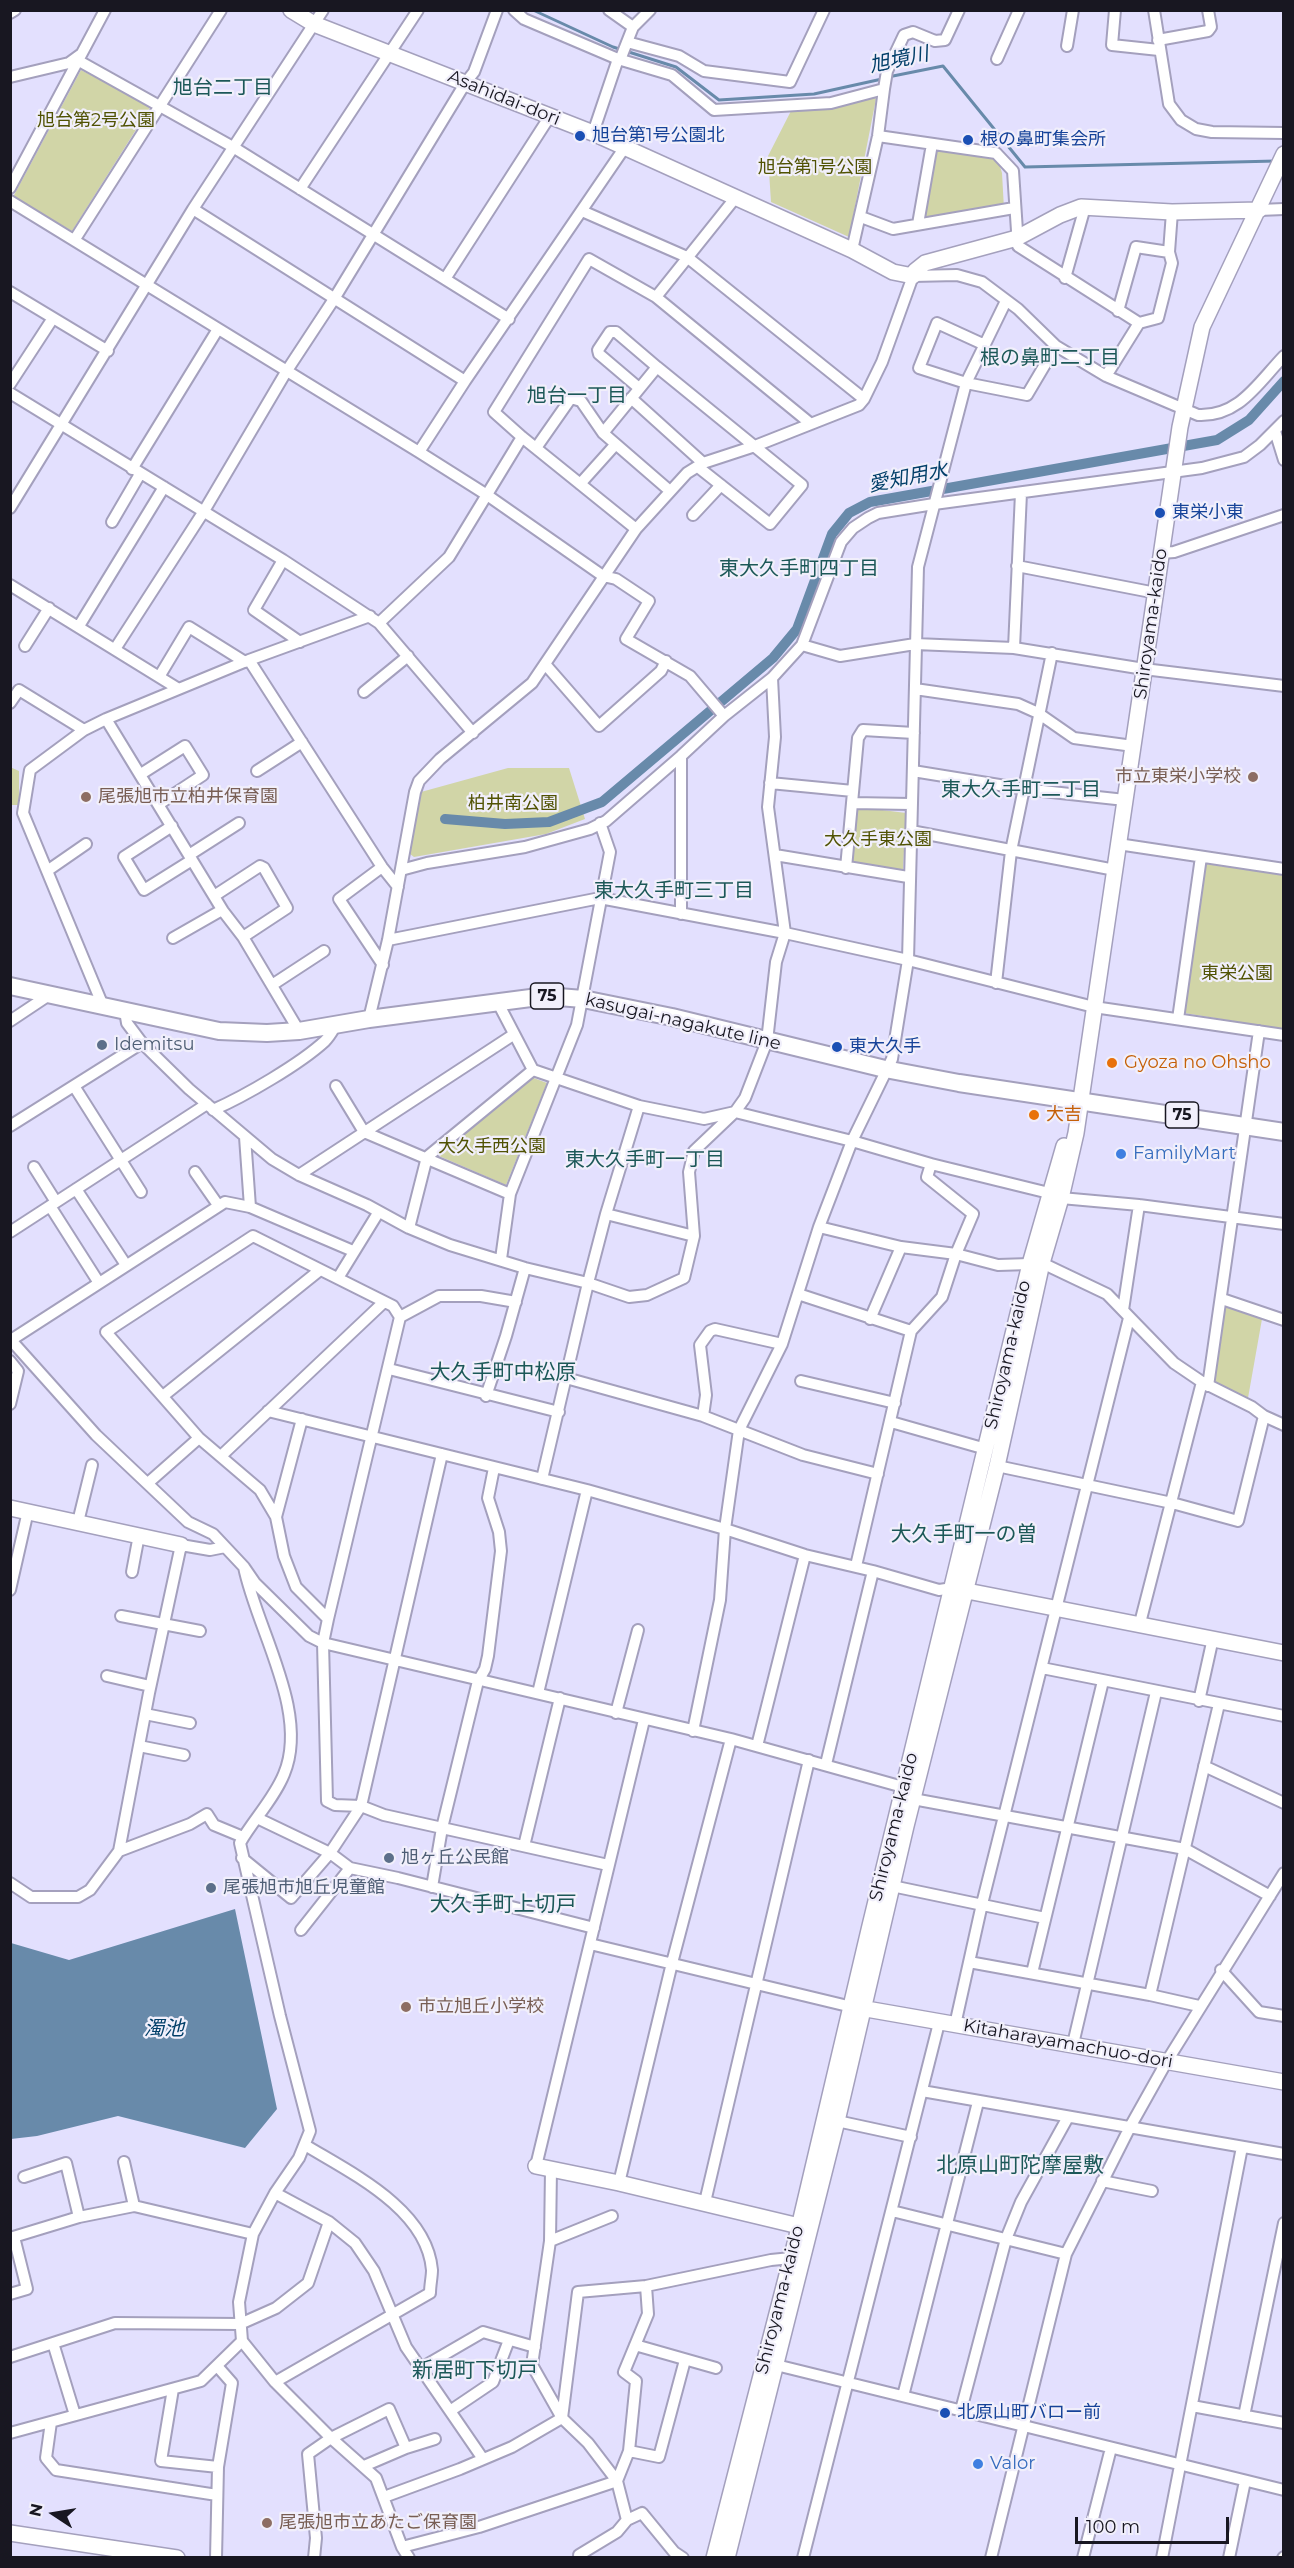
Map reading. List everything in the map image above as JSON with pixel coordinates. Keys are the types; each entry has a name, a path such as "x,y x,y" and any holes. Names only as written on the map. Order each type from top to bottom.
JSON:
{"main road":[{"name":"kasugai-nagakute line","path":"10,986 219,1031 267,1033 299,1031 497,1001 546,996 583,999 662,1015 885,1069 959,1083 1080,1099 1284,1132"}],"street":[{"path":"10,13 15,10"},
{"path":"10,188 105,10"},
{"path":"75,239 221,10"},
{"name":"Asahidai-dori","path":"291,10 314,24 593,133 852,250 893,272 913,276"},
{"path":"10,508 193,209 322,10"},
{"path":"300,189 418,10"},
{"path":"115,649 204,512 286,372 334,299 372,233 474,72 497,10"},
{"path":"514,10 524,19 623,53 672,75 714,110 831,103 884,89"},
{"path":"609,10 633,27"},
{"path":"593,133 633,27 650,10"},
{"path":"623,53 679,56 704,71 790,82 824,10"},
{"path":"852,250 878,136 887,71 904,35 914,32 935,41 945,40 959,10"},
{"path":"997,59 1019,10"},
{"path":"1067,46 1073,10"},
{"path":"1115,10 1112,45 1158,45 1208,31 1211,27 1208,10"},
{"path":"1154,10 1169,104 1181,120 1196,129 1212,132 1284,133"},
{"path":"10,77 69,63 81,57"},
{"path":"81,57 233,147 509,320"},
{"path":"446,279 550,116"},
{"path":"878,136 996,153 1013,171 1018,246 1139,323"},
{"path":"918,224 932,144"},
{"path":"419,452 625,147"},
{"name":"Shiroyama-kaido","path":"727,2558 837,2121 858,2007 959,1589 986,1449 1080,1099 1180,427 1202,327 1281,160"},
{"path":"656,297 736,197"},
{"path":"10,201 419,452 487,495 603,576 616,579 649,601 626,639 690,676 724,716"},
{"path":"369,1019 383,964 415,792 419,781 440,759 532,683 636,529 687,473 700,465 858,405 864,399 882,362 915,271 926,263 1017,238 1060,215 1085,207 1172,212 1284,209"},
{"path":"1065,278 1085,207"},
{"path":"861,217 893,229 1014,208"},
{"path":"193,209 465,381"},
{"path":"582,211 687,257 864,399"},
{"path":"1106,376 1139,323 1158,318 1172,263 1169,252 1172,212"},
{"path":"1118,311 1136,247 1169,252"},
{"path":"636,529 494,412 589,259 656,297 811,424"},
{"path":"913,276 957,275 982,282 1018,309 1056,346 1106,376 1198,415 1212,416 1228,411 1240,402 1284,356"},
{"path":"10,292 108,351"},
{"path":"693,1731 720,1600 725,1529 739,1430 782,1344 819,1227 852,1141 885,1069 892,1059 908,960 908,877 918,567 966,383 1006,301"},
{"path":"10,384 53,318"},
{"path":"985,345 937,323 919,368 966,383 1027,395 1056,346"},
{"path":"112,522 136,472 218,329"},
{"path":"631,398 721,485 770,524 802,485 616,332 610,332 598,350 599,354 639,388"},
{"path":"603,433 657,367"},
{"path":"10,393 370,616 379,623 473,733"},
{"path":"537,448 572,398 581,402 603,433 670,492"},
{"path":"401,870 427,863 525,847 590,829 600,823 681,756 724,716 772,678 802,645 841,542 853,528 878,513 935,501 1021,493 1174,468 1202,468 1244,457 1284,421"},
{"path":"1275,431 1284,460"},
{"path":"379,623 449,556 522,437"},
{"path":"580,484 615,444"},
{"path":"693,515 721,485"},
{"path":"79,626 164,488"},
{"path":"1014,648 1021,493"},
{"path":"1161,553 1174,552 1284,515"},
{"path":"283,560 254,610 300,642"},
{"path":"1017,566 1156,593"},
{"path":"10,585 177,688"},
{"path":"25,646 49,608"},
{"path":"103,1006 22,813 30,770 84,730 106,719 177,688 370,616"},
{"path":"159,677 189,627 247,661 382,867 398,887"},
{"path":"802,645 840,656 915,644 1014,648 1144,669 1284,686"},
{"path":"996,983 1011,851 1052,653"},
{"path":"364,692 408,656"},
{"path":"544,664 599,726 661,671 666,661"},
{"path":"125,1011 127,1023 142,1043 189,1089 272,1159 299,1175 409,1228 450,1245 525,1268 588,1283 628,1297 647,1295 684,1278 694,1236 689,1172 694,1151 735,1112 745,1098 767,1041 776,962 785,933 768,807 775,737 772,678"},
{"path":"915,689 1018,705 1038,713 1074,738 1133,746"},
{"path":"10,703 19,690 84,730"},
{"path":"106,719 222,910 243,937 299,1031"},
{"path":"846,868 858,738 863,730 914,733"},
{"path":"257,771 302,742"},
{"path":"141,774 185,746 203,775 159,804"},
{"path":"681,756 681,914"},
{"path":"913,771 1024,789 1125,801"},
{"path":"770,783 853,791"},
{"path":"852,803 911,804"},
{"path":"10,809 23,808"},
{"path":"172,826 124,857 144,890 239,823"},
{"path":"501,1259 510,1194 577,1025 583,999 610,852 600,823"},
{"path":"911,831 1114,870"},
{"path":"47,871 86,844"},
{"path":"1118,844 1284,869"},
{"path":"775,855 908,877"},
{"path":"1178,1019 1201,856"},
{"path":"214,896 260,866 264,868 287,908 243,937"},
{"path":"382,867 339,899 383,964"},
{"path":"388,940 600,898 785,933 908,960 1094,1007 1284,1035"},
{"path":"173,938 222,910"},
{"path":"272,985 324,951"},
{"path":"10,1021 49,994"},
{"path":"497,1001 532,1070 639,1106 704,1119 735,1112 1055,1196 1284,1224"},
{"path":"10,1232 121,1160 210,1107 234,1101 308,1054 328,1039 336,1025"},
{"path":"1140,1623 1205,1384 1222,1299 1259,1031"},
{"path":"299,1175 513,1035"},
{"path":"10,1126 142,1043"},
{"path":"409,1228 427,1157 532,1070"},
{"path":"74,1086 141,1192"},
{"path":"336,1086 364,1132 510,1194"},
{"path":"543,1479 588,1283 606,1214 639,1106"},
{"path":"245,1137 250,1207"},
{"path":"856,1566 911,1331 942,1297 956,1254 973,1214 927,1177 931,1164"},
{"path":"34,1167 99,1283"},
{"path":"195,1172 218,1205"},
{"path":"76,1189 126,1265"},
{"path":"353,1251 250,1207 225,1203 218,1205 11,1339 96,1435 188,1522 213,1534 244,1567 255,1583 309,1636 323,1643 731,1739 826,1764 908,1793 1006,1818 1121,1836 1185,1849 1270,1896"},
{"path":"803,2558 922,2091 969,1962 982,1904 1006,1818 1088,1484 1126,1314 1139,1205"},
{"path":"338,1278 378,1213"},
{"path":"606,1214 694,1236"},
{"path":"819,1227 901,1247 956,1254 998,1264 1036,1263 1107,1294 1174,1363 1205,1384 1284,1425"},
{"path":"328,1619 296,1587 284,1556 276,1517 260,1490 200,1438 106,1332 253,1236 393,1306 400,1317 323,1643 327,1801 335,1804 361,1806 384,1815 608,1865"},
{"path":"870,1319 901,1247"},
{"name":"Shiroyama-kaido","path":"959,1589 997,1466 1036,1263"},
{"path":"486,1396 525,1268"},
{"path":"163,1396 320,1270"},
{"path":"798,1294 911,1331"},
{"path":"400,1317 439,1296 481,1296 516,1302"},
{"path":"1222,1299 1284,1320"},
{"path":"221,1456 384,1302"},
{"path":"703,1416 706,1395 700,1345 710,1331 715,1329 782,1344"},
{"path":"10,1361 18,1371 10,1404"},
{"path":"389,1369 486,1396 559,1412"},
{"path":"566,1378 703,1416 803,1455 878,1474"},
{"path":"801,1381 895,1403"},
{"path":"268,1411 587,1490 725,1529 805,1555 856,1566 939,1590 959,1589 1284,1653"},
{"path":"997,1466 1172,1503 1238,1521 1264,1416"},
{"path":"276,1517 302,1419"},
{"path":"891,1422 986,1449"},
{"path":"148,1483 200,1438"},
{"path":"242,1858 291,1898 330,1853 361,1806 442,1454"},
{"path":"78,1522 92,1465"},
{"path":"432,1887 442,1828 478,1681 485,1669 488,1656 501,1551 499,1532 488,1498 494,1468"},
{"path":"538,1693 587,1490"},
{"path":"10,1508 181,1545 210,1550 225,1547"},
{"path":"11,1583 28,1511"},
{"path":"132,1572 140,1535"},
{"path":"10,1883 31,1897 78,1897 90,1890 119,1851 150,1686 181,1545"},
{"path":"757,1746 805,1555"},
{"path":"244,1567 276,1664 289,1713 288,1763 283,1777 240,1843 280,2016 310,2131 305,2145 253,2234 239,2302 242,2341 275,2382 331,2438 376,2478 408,2558"},
{"path":"826,1764 873,1571"},
{"path":"121,1616 200,1631"},
{"path":"616,1713 638,1630"},
{"path":"1199,1701 1213,1638"},
{"path":"1042,1668 1199,1701 1284,1716"},
{"path":"107,1676 150,1686"},
{"path":"1032,1973 1102,1681"},
{"path":"1073,2044 1156,1692"},
{"path":"524,1846 560,1698"},
{"path":"1150,1995 1219,1704"},
{"path":"145,1714 190,1723"},
{"path":"627,2520 617,2481 588,2443 561,2418 532,2365 550,2241 543,2167 590,1944 644,1720"},
{"path":"619,2182 672,1963 731,1739"},
{"path":"139,1746 184,1755"},
{"path":"705,2202 809,1760"},
{"path":"1204,1766 1284,1803"},
{"name":"Shiroyama-kaido","path":"714,2558 799,2226 892,1886 908,1793"},
{"path":"119,1851 189,1824 207,1814 214,1825 243,1837"},
{"path":"257,1818 330,1853 350,1868 594,1928"},
{"path":"301,1930 350,1868"},
{"path":"991,2558 1066,2254 1130,2127 1167,2061 1221,1970 1284,1873"},
{"path":"892,1886 1045,1918"},
{"path":"590,1944 858,2007"},
{"path":"969,1962 1199,2006"},
{"path":"1221,1970 1259,2012 1284,2016"},
{"name":"Kitaharayamachuo-dori","path":"858,2007 1284,2082"},
{"path":"922,2091 1284,2154"},
{"path":"903,2396 978,2102"},
{"path":"961,2410 1006,2239 1021,2202 1068,2117"},
{"path":"837,2121 911,2137"},
{"path":"275,2382 430,2293 432,2270 419,2232 410,2218 395,2204 305,2145"},
{"path":"1162,2558 1242,2147"},
{"path":"124,2162 134,2206"},
{"path":"24,2178 66,2163 79,2217"},
{"path":"543,2167 619,2182 799,2226"},
{"path":"1102,2181 1152,2191"},
{"path":"275,2193 329,2222 355,2243 374,2271 406,2347 483,2459"},
{"path":"10,2294 27,2289 12,2238 79,2217 134,2206 253,2234"},
{"path":"892,2211 1066,2254"},
{"path":"550,2241 612,2216"},
{"path":"10,2357 115,2323 240,2324 276,2308 308,2283 329,2222"},
{"path":"1244,2416 1284,2223"},
{"path":"561,2418 578,2292 646,2286 771,2260 791,2258"},
{"path":"402,2547 478,2527 617,2481 629,2451 636,2381 624,2372 648,2314 646,2286"},
{"path":"421,2368 483,2332 535,2347"},
{"path":"450,2411 493,2382 509,2340"},
{"path":"10,2433 201,2381 242,2341"},
{"path":"53,2343 75,2415"},
{"path":"635,2345 716,2368"},
{"path":"629,2451 659,2457 685,2360"},
{"path":"776,2365 1284,2490"},
{"path":"216,2558 218,2468 232,2383 217,2366"},
{"path":"172,2389 161,2461 218,2468"},
{"path":"1192,2406 1284,2423"},
{"path":"314,2558 316,2538 308,2454 331,2438 389,2409 406,2448"},
{"path":"384,2497 512,2447 561,2418"},
{"path":"51,2422 46,2457 56,2470 217,2495"},
{"path":"364,2466 406,2448 435,2439"},
{"path":"1083,2558 1111,2448"},
{"path":"1229,2558 1245,2481"},
{"path":"579,2555 617,2532 627,2520 642,2513 674,2552 683,2558"},
{"path":"10,2533 110,2553 177,2558"}],"green space":[{"name":"旭台第2号公園","path":"81,70 151,106 72,231 13,197"},
{"name":"旭台第1号公園","path":"871,95 876,99 849,237 771,202 768,156 792,109"},
{"path":"931,148 996,153 1002,173 1004,209 923,219"},
{"path":"10,767 19,771 19,805 11,805"},
{"name":"柏井南公園","path":"508,768 569,768 585,819 546,834 414,857 410,854 421,792"},
{"name":"大久手東公園","path":"858,807 906,813 903,870 849,861"},
{"name":"東栄公園","path":"1206,864 1283,875 1283,1029 1184,1013"},
{"name":"大久手西公園","path":"531,1077 547,1083 506,1185 439,1156"},
{"path":"1225,1306 1262,1319 1248,1398 1213,1382"}],"water":[{"name":"濁池","path":"235,1909 277,2109 245,2148 118,2116 37,2136 11,2139 11,1943 69,1960"}],"waterway":[{"name":"旭境川","path":"533,10 613,47 676,67 719,100 814,94 882,79"},
{"name":"旭境川","path":"888,77 943,66 1025,167 1276,161"},
{"name":"愛知用水","path":"445,819 505,824 549,822 602,802 773,658 797,629 832,534 849,513 870,502 1217,440 1249,420 1284,381"}],"place":[{"name":"旭台第1号公園北","path":"580,136"},
{"name":"根の鼻町集会所","path":"968,140"},
{"name":"東栄小東","path":"1160,513"},
{"name":"市立東栄小学校","path":"1253,777"},
{"name":"尾張旭市立柏井保育園","path":"86,797"},
{"name":"Idemitsu","path":"102,1045"},
{"name":"東大久手","path":"837,1047"},
{"name":"Gyoza no Ohsho","path":"1112,1063"},
{"name":"大吉","path":"1034,1115"},
{"name":"FamilyMart","path":"1121,1154"},
{"name":"旭ヶ丘公民館","path":"389,1858"},
{"name":"尾張旭市旭丘児童館","path":"211,1888"},
{"name":"市立旭丘小学校","path":"406,2007"},
{"name":"北原山町バロー前","path":"945,2413"},
{"name":"Valor","path":"978,2464"},
{"name":"尾張旭市立あたご保育園","path":"267,2523"}],"district":[{"name":"旭台二丁目","path":"223,88"},
{"name":"根の鼻町二丁目","path":"1050,358"},
{"name":"旭台一丁目","path":"577,396"},
{"name":"東大久手町四丁目","path":"799,569"},
{"name":"東大久手町二丁目","path":"1021,790"},
{"name":"東大久手町三丁目","path":"674,891"},
{"name":"東大久手町一丁目","path":"645,1160"},
{"name":"大久手町中松原","path":"503,1373"},
{"name":"大久手町一の曽","path":"964,1535"},
{"name":"大久手町上切戸","path":"503,1905"},
{"name":"北原山町陀摩屋敷","path":"1020,2166"},
{"name":"新居町下切戸","path":"475,2371"}]}
